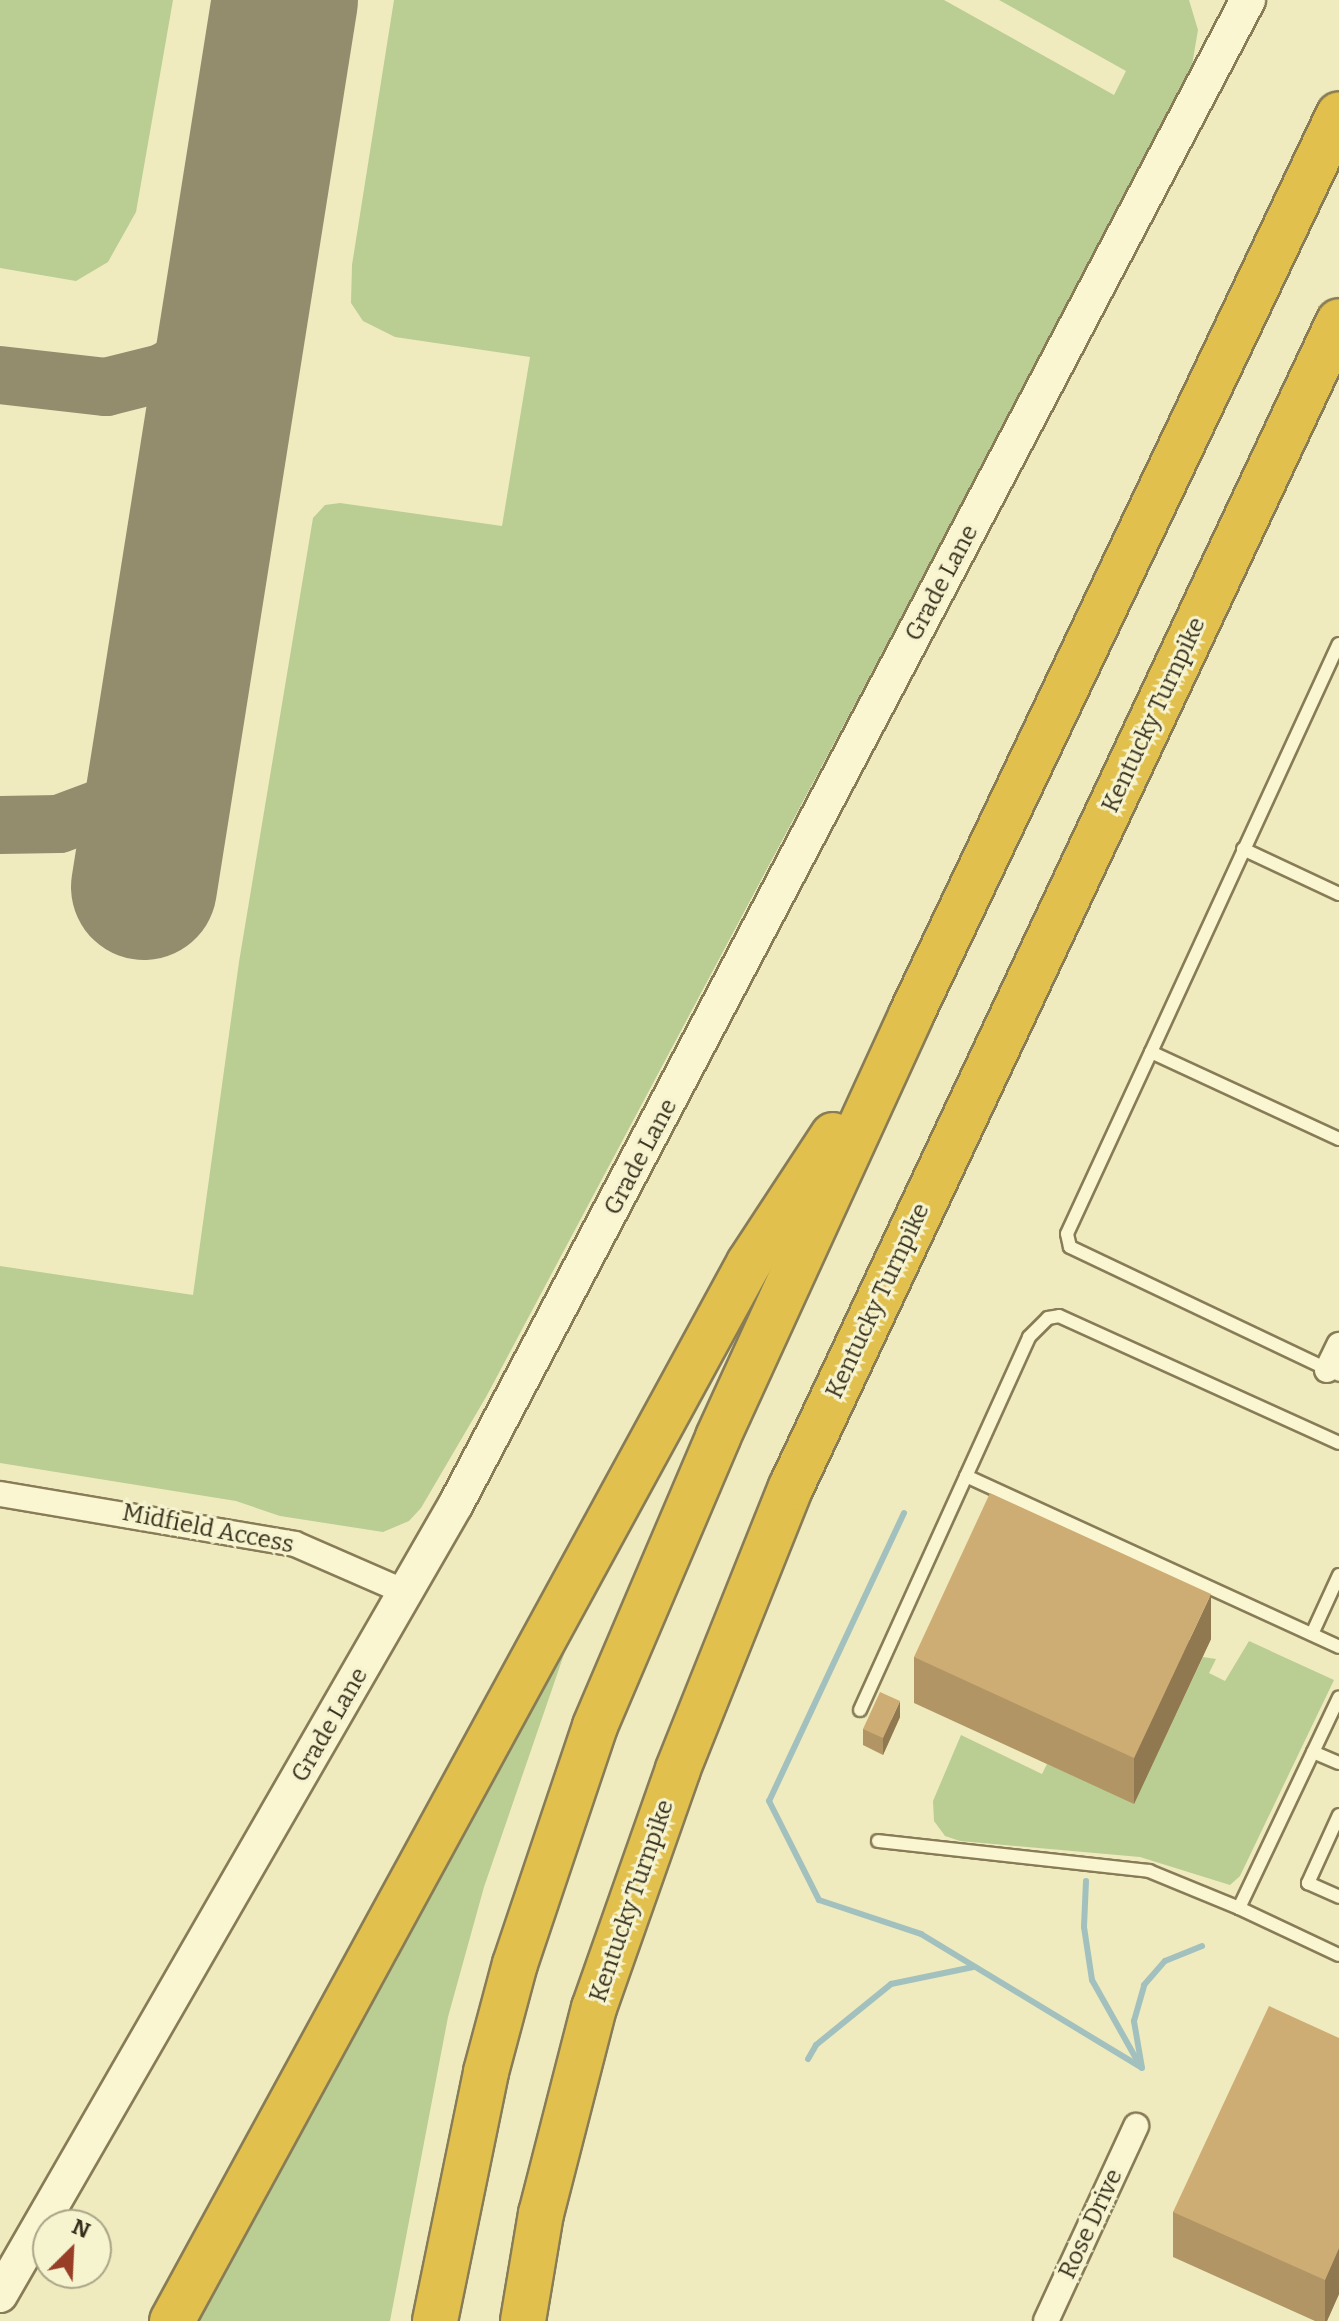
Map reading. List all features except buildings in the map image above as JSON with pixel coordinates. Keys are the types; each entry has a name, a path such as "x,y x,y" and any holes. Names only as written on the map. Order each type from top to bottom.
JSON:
{"highway":[{"path":"435,2321 486,2072 558,1826 654,1583 911,1015 1339,114"},
{"name":"Kentucky Turnpike","path":"528,2313 565,2112 594,2008 678,1769 791,1487 1339,321"},
{"path":"172,2321 749,1263 911,1015"}],"main road":[{"name":"Grade Lane","path":"0,2295 407,1593 1248,0"}],"street":[{"path":"1333,1373 1339,1345"},
{"name":"Midfield Access","path":"0,1494 295,1544 407,1593"},
{"name":"Rose Drive","path":"1046,2321 1136,2126"}],"lane":[{"path":"1333,1373 1070,1247 1067,1234 1339,644"},
{"path":"1243,849 1339,894"},
{"path":"1151,1052 1339,1139"},
{"path":"860,1710 1029,1337 1037,1326 1059,1316 1339,1443"},
{"path":"966,1476 1339,1647"},
{"path":"1312,1634 1339,1575"},
{"path":"1239,1908 1339,1697"},
{"path":"1313,1752 1339,1763"},
{"path":"1337,1823 1308,1883 1339,1897"},
{"path":"878,1841 1149,1871 1239,1908 1339,1955"}],"green space":[{"path":"0,0 173,0 136,212 108,262 76,281 0,268"},
{"path":"394,0 944,0 1114,95 1126,71 999,0 1189,0 1198,30 1191,71 486,1397 421,1508 409,1521 383,1532 280,1516 236,1501 0,1463 0,1266 193,1295 239,962 313,518 325,505 340,503 502,526 530,357 395,337 363,321 351,303 352,265"},
{"path":"571,1634 484,1887 448,2017 390,2321 194,2321"},
{"path":"1249,1641 1334,1680 1240,1876 1230,1885 1140,1857 960,1841 945,1836 934,1821 933,1801 961,1735 1042,1774 1047,1764 1134,1803 1203,1657 1216,1659 1209,1673 1225,1681"}],"waterway":[{"path":"904,1513 769,1801 819,1900 921,1934 1142,2068 1134,2021 1144,1985 1165,1961 1202,1946"},
{"path":"1086,1881 1084,1927 1092,1980 1138,2062"},
{"path":"808,2059 816,2045 891,1984 973,1967"}],"taxiway":[{"path":"0,375 106,387 162,373 187,359 211,333 246,255"},
{"path":"0,825 59,824 104,807 146,769 173,712"}],"runway":[{"path":"144,887 285,0"}]}
